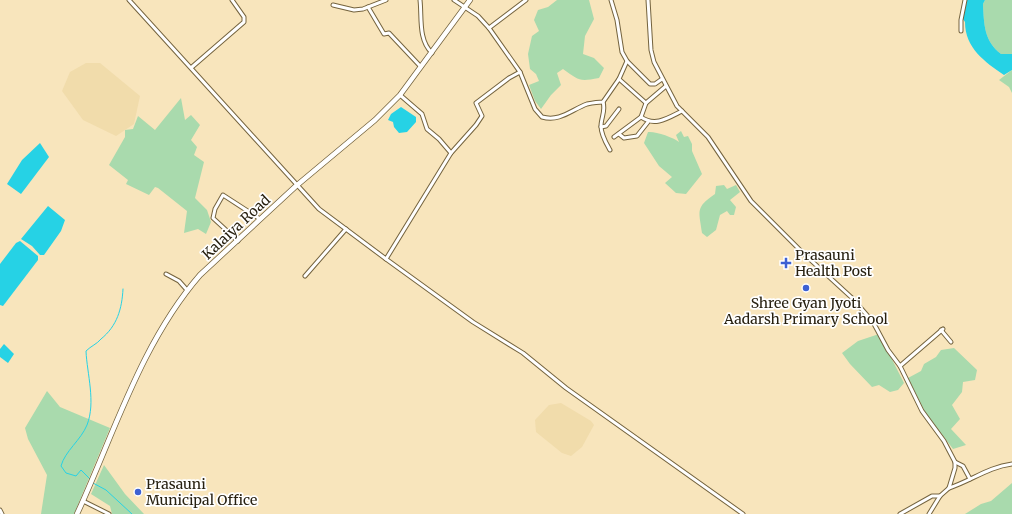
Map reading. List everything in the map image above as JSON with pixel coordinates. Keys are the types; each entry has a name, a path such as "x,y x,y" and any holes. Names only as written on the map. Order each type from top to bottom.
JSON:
{"main road":[{"name":"Kalaiya Road","path":"77,514 134,384 155,344 187,290 200,275 296,186 358,135 400,95 470,0"}],"street":[{"path":"129,0 192,67 296,186 319,209 473,322 523,353 566,388 743,514"},
{"path":"192,67 244,22 244,18 232,0"},
{"path":"333,5 350,10 368,7 386,0"},
{"path":"420,0 423,39 425,47 432,53"},
{"path":"454,0 478,16 489,28 520,72 535,109 542,117 554,119 586,104 603,102 619,78 627,61"},
{"path":"489,28 526,0"},
{"path":"611,0 617,20 622,52 627,61 650,84 655,84 662,79"},
{"path":"648,0 651,50 654,62 662,79 682,111 708,137 750,201 804,254 851,297 873,322 888,350 900,366 922,411 944,441 955,462 963,466 970,479"},
{"path":"961,31 961,20 965,0"},
{"path":"368,7 384,34 390,33 421,67"},
{"path":"386,259 451,153 476,126 482,116 476,103 509,78 520,72"},
{"path":"619,78 646,103"},
{"path":"614,137 641,117 646,103 666,86"},
{"path":"400,95 422,114 427,129 439,139 451,153"},
{"path":"603,102 605,109 601,127 602,135 610,150"},
{"path":"601,127 606,126 619,109"},
{"path":"641,117 648,122 664,120 682,111"},
{"path":"619,134 624,138 637,136 648,122"},
{"path":"238,241 213,218 215,209 223,195 260,219"},
{"path":"305,276 346,229"},
{"path":"166,274 179,281 187,290"},
{"path":"900,366 942,330 951,342"},
{"path":"948,488 955,462"},
{"path":"929,514 940,496 948,488 962,484 990,470 1012,464"},
{"path":"900,514 932,496 940,496"},
{"path":"83,501 109,514"},
{"path":"0,510 2,514"}],"shaded area":[{"path":"86,63 100,63 140,96 134,124 116,136 83,120 62,91 70,72"},
{"path":"561,403 591,421 594,425 582,447 571,456 562,453 536,432 535,420 549,405"}],"green space":[{"path":"557,0 589,0 594,19 585,36 583,54 594,58 604,68 599,78 587,80 576,78 563,69 557,73 561,85 551,95 541,109 535,101 529,85 539,81 536,74 530,69 528,54 532,36 539,31 534,20 538,10 548,7"},
{"path":"985,0 1012,0 1012,54 1001,54 995,49 988,38 984,18 983,4"},
{"path":"1012,70 1012,93 1009,87 999,80"},
{"path":"181,98 185,120 191,115 200,125 191,140 197,147 194,155 204,162 195,198 207,210 211,222 206,234 198,229 184,233 187,211 158,188 155,187 149,195 126,184 128,180 109,165 125,137 125,130 133,129 138,116 155,130"},
{"path":"681,131 684,137 688,136 692,144 692,151 702,174 686,194 676,193 665,183 672,177 659,166 644,143 648,132 655,132 673,138 679,142 676,135"},
{"path":"724,185 727,189 736,185 740,192 730,200 736,207 734,215 730,215 727,211 720,215 716,230 707,237 702,233 700,219 701,206 715,194 716,186"},
{"path":"879,334 904,383 898,390 890,392 879,385 872,387 850,364 842,353 858,341"},
{"path":"954,348 977,370 975,380 963,382 962,392 952,405 960,419 951,429 966,445 953,449 925,412 908,378 921,371 924,364 936,357 941,350"},
{"path":"47,391 60,407 110,428 74,514 41,514 47,475 28,439 25,428"},
{"path":"104,465 125,494 144,514 112,514 110,506 91,494"},
{"path":"1012,483 1012,514 965,514 981,504 991,501"}],"water":[{"path":"967,0 985,0 983,4 984,18 986,32 991,44 1001,54 1012,54 1012,70 1004,75 977,53 968,39 965,22 963,19"},
{"path":"401,107 416,117 416,122 407,132 399,133 394,127 393,122 388,120 391,114"},
{"path":"40,143 49,157 21,194 7,184 22,160"},
{"path":"48,206 65,220 61,231 44,255 40,255 32,246 21,239"},
{"path":"20,241 38,256 38,260 3,306 0,305 0,264 16,243"},
{"path":"4,344 14,354 8,363 0,357 0,349"}],"waterway":[{"path":"90,479 81,470 76,476 66,473 61,466 66,455 81,436 90,416 91,398 86,351 98,342 115,323 120,310 123,289"},
{"path":"93,483 106,490 132,514"}],"place":[{"name":"Prasauni Health Post","path":"786,263"},
{"name":"Shree Gyan Jyoti Aadarsh Primary School","path":"806,288"},
{"name":"Prasauni Municipal Office","path":"138,492"}]}
